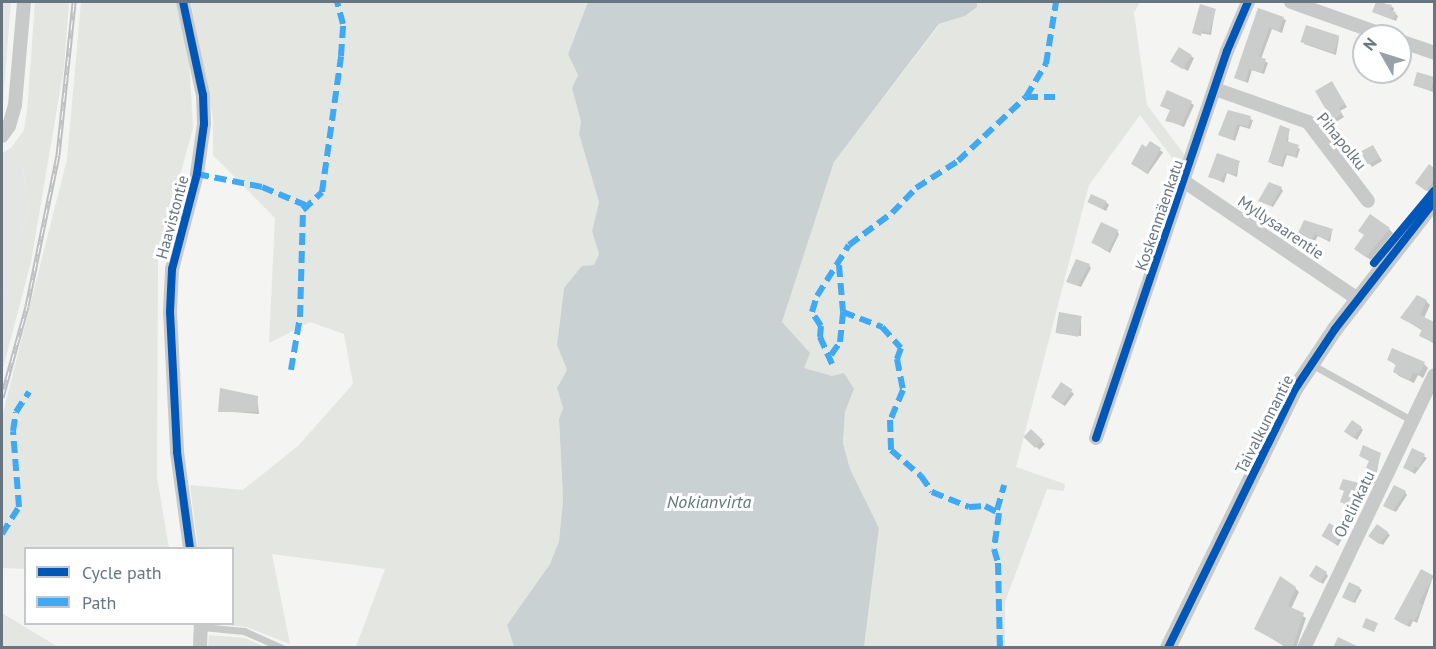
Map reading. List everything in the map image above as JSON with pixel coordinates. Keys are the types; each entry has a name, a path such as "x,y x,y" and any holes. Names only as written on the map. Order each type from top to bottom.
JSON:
{"street":[{"path":"2,136 9,126 15,105 24,2"},
{"name":"Haavistontie","path":"183,2 200,74 204,124 197,174 172,268 170,312 177,452 190,547"},
{"name":"Koskenmäenkatu","path":"1096,438 1215,89 1248,2"},
{"path":"1291,2 1353,24"},
{"path":"1412,45 1434,53"},
{"name":"Pihapolku","path":"1215,89 1308,122 1368,201"},
{"name":"Myllysaarentie","path":"1185,182 1358,299"},
{"name":"Taivalkunnantie","path":"1168,648 1274,431 1311,364 1358,299 1434,202"},
{"name":"Orelinkatu","path":"1304,648 1434,375"},
{"path":"200,648 201,625"}],"lane":[{"path":"1311,364 1413,421"},
{"path":"201,625 244,631 282,648"}],"shaded area":[{"path":"2,2 11,2 2,115"},
{"path":"35,2 69,2 64,68 31,262 2,372 2,305 5,306 28,208 23,171 11,148 24,130 27,112"},
{"path":"81,2 177,2 189,59 193,128 158,255 157,477 169,547 24,547 24,569 2,568 2,417 67,159"},
{"path":"191,2 588,2 568,54 578,75 572,88 581,122 579,134 599,202 592,231 599,254 594,265 564,288 557,345 567,370 557,388 563,408 559,419 563,499 559,541 550,564 507,625 514,647 356,647 385,569 272,554 290,644 246,627 227,625 234,625 234,547 198,547 190,485 243,490 298,446 353,384 344,334 310,322 269,343 275,218 213,155 213,118"},
{"path":"977,2 1140,2 1134,13 1147,105 1187,158 1182,171 1140,115 1089,185 1016,467 1065,484 1064,491 1047,489 1005,602 1005,647 864,647 879,528 850,469 843,443 845,412 854,389 804,368 782,322 834,162 940,24 965,16 977,7"},
{"path":"11,148 23,171 28,208 5,307 2,305 2,153"},
{"path":"2,613 58,647 2,647"},
{"path":"209,635 245,638 265,647 208,647"}],"water":[{"name":"Nokianvirta","path":"588,2 977,2 977,7 965,16 939,24 834,162 782,322 810,353 804,368 832,376 844,373 854,389 845,412 843,443 850,469 879,528 864,647 514,647 507,625 550,564 559,541 563,499 559,419 563,408 557,388 567,370 557,345 564,288 582,266 594,265 599,254 592,231 599,202 579,134 581,122 572,88 578,75 568,54"}],"building":[{"path":"1376,2 1392,5 1390,10 1396,12 1393,20 1372,12"},
{"path":"1200,4 1216,9 1209,33 1202,31 1201,36 1192,33"},
{"path":"1258,8 1284,17 1279,31 1269,28 1259,57 1266,59 1262,73 1249,69 1245,82 1234,78"},
{"path":"1306,25 1339,36 1334,53 1300,42"},
{"path":"1179,47 1192,55 1183,69 1170,61"},
{"path":"1417,72 1434,77 1430,90 1413,85"},
{"path":"1332,81 1345,104 1339,108 1342,114 1332,120 1315,91"},
{"path":"1167,90 1192,101 1182,125 1165,121 1170,110 1160,106"},
{"path":"1228,110 1251,116 1248,127 1237,124 1233,140 1218,135"},
{"path":"1280,125 1290,129 1286,141 1299,145 1295,157 1285,153 1281,166 1268,162"},
{"path":"1150,141 1161,148 1147,173 1131,164 1142,144 1146,147"},
{"path":"1373,145 1380,158 1368,165 1361,152"},
{"path":"1217,153 1240,161 1235,175 1225,172 1221,181 1208,177"},
{"path":"1429,164 1434,168 1434,180 1426,191 1415,183"},
{"path":"1269,182 1282,187 1271,206 1258,201"},
{"path":"1091,194 1107,201 1103,209 1087,202"},
{"path":"1370,214 1390,228 1366,257 1354,249 1364,235 1358,231"},
{"path":"1304,220 1333,229 1328,240 1315,234 1312,240 1298,233"},
{"path":"1101,222 1118,230 1108,251 1091,243"},
{"path":"1076,259 1090,264 1078,286 1066,282"},
{"path":"1417,295 1427,300 1420,315 1434,322 1432,342 1419,336 1422,329 1400,318"},
{"path":"1059,312 1082,316 1078,337 1055,333"},
{"path":"1392,348 1425,362 1419,375 1413,372 1410,380 1393,372 1396,364 1387,360"},
{"path":"1061,382 1073,390 1063,405 1051,397"},
{"path":"220,388 258,396 257,412 218,412"},
{"path":"1352,420 1362,427 1354,438 1344,431"},
{"path":"1031,429 1043,440 1035,448 1023,437"},
{"path":"1363,445 1381,453 1373,483 1369,481 1360,503 1355,501 1353,507 1340,502 1344,491 1339,489 1343,479 1359,483 1369,461 1359,456"},
{"path":"1412,448 1425,454 1419,468 1415,467 1413,472 1403,468"},
{"path":"1394,485 1406,491 1393,511 1383,506"},
{"path":"1329,523 1343,531 1335,544 1322,536"},
{"path":"1377,524 1388,532 1380,544 1368,536"},
{"path":"1316,565 1327,572 1320,583 1309,576"},
{"path":"1421,569 1434,576 1419,602 1423,605 1414,621 1410,619 1407,626 1394,619"},
{"path":"1280,576 1296,587 1288,606 1304,613 1293,646 1287,647 1254,629"},
{"path":"1349,582 1360,587 1353,602 1342,598"},
{"path":"1366,618 1378,623 1374,632 1362,627"},
{"path":"1338,637 1361,648 1333,648"}],"railway":[{"path":"2,397 27,306 58,155 74,2"}],"marked path":[{"path":"291,370 300,317 303,210 322,192 341,56 343,24 337,2"},
{"path":"832,364 820,337 821,326 812,312 817,296 849,245 892,213 916,188 958,161 1026,97 1046,64 1056,2"},
{"path":"1026,97 1055,97"},
{"path":"197,174 262,187 305,205"},
{"path":"839,265 843,312 882,327 901,348 897,359 903,390 890,420 891,450 921,476 932,492 969,507 985,506 999,513 994,549 998,563 1000,648"},
{"path":"831,355 840,342 843,312"},
{"path":"2,534 19,507 13,431 16,412 29,392"},
{"path":"997,510 1004,485"}],"cycle path":[{"path":"183,2 203,95 204,124 197,174 172,269 170,312 177,452 190,547"},
{"path":"1096,438 1227,51 1248,2"},
{"path":"1374,263 1434,191"},
{"path":"1168,648 1295,389 1335,329 1434,202"}]}
